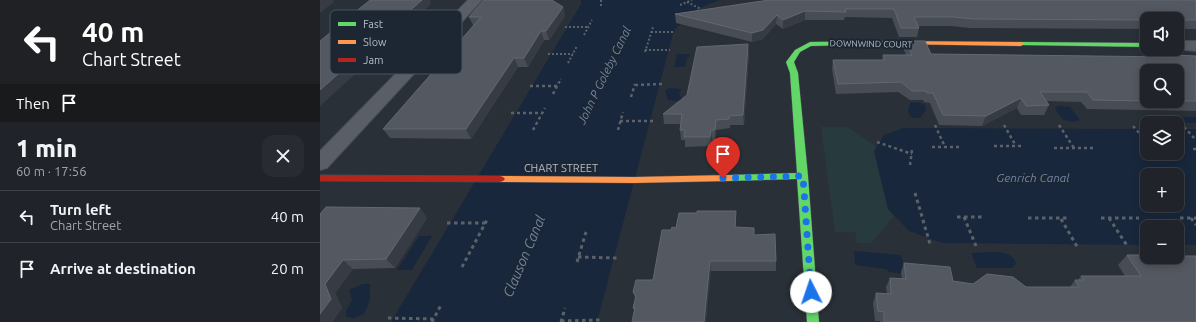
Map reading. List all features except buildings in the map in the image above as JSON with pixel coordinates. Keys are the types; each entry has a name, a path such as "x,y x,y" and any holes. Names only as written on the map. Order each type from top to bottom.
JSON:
{"street":[{"path":"462,14 475,0"},
{"name":"DOWNWIND COURT","path":"813,322 794,73 790,62 797,51 810,44 832,43 1140,45"},
{"path":"1184,46 1196,46"},
{"path":"320,163 405,74"},
{"name":"CHART STREET","path":"320,178 659,180 803,176"}],"path":[{"path":"601,6 602,0"},
{"path":"680,5 692,0"},
{"path":"687,2 701,9"},
{"path":"584,35 592,20"},
{"path":"565,27 588,28"},
{"path":"653,27 645,51 670,50"},
{"path":"651,32 674,32"},
{"path":"568,63 577,46"},
{"path":"548,54 573,54"},
{"path":"553,94 561,79"},
{"path":"631,97 635,84 662,84"},
{"path":"530,86 557,86"},
{"path":"534,130 545,108"},
{"path":"618,130 623,112"},
{"path":"511,113 542,113"},
{"path":"620,121 653,121"},
{"path":"935,125 945,147"},
{"path":"1004,125 1016,146"},
{"path":"1059,126 1074,148"},
{"path":"1133,126 1140,134"},
{"path":"1184,127 1196,140"},
{"path":"877,142 912,154"},
{"path":"994,146 1023,146"},
{"path":"932,148 961,147"},
{"path":"1054,148 1093,148"},
{"path":"910,165 912,150"},
{"path":"915,193 930,244"},
{"path":"957,217 982,216"},
{"path":"964,217 976,246"},
{"path":"462,267 488,218"},
{"path":"1028,218 1068,218"},
{"path":"1061,218 1078,248"},
{"path":"1101,218 1139,218"},
{"path":"1109,218 1128,247"},
{"path":"1180,218 1196,218"},
{"path":"1191,218 1196,225"},
{"path":"447,223 485,223"},
{"path":"577,262 586,232"},
{"path":"578,258 617,258"},
{"path":"388,318 433,321 441,305"},
{"path":"565,308 561,321 600,320"}],"green space":[{"path":"821,127 847,127 877,147 874,151 888,209 895,215 871,243 857,243 855,232 835,232"}],"water":[{"path":"581,0 719,0 697,9 674,30 597,322 391,322 581,4"},
{"path":"677,54 690,54 687,58 685,67 674,67"},
{"path":"669,88 681,89 679,94 682,99 678,101 668,100 665,91"},
{"path":"911,102 925,105 926,110 920,118 913,118 909,115 908,109"},
{"path":"1055,107 1070,107 1080,120 1073,122 1064,120 1058,114"},
{"path":"1184,117 1196,117 1196,123 1184,123"},
{"name":"Genrich Canal","path":"903,128 1140,129 1140,160 1184,160 1184,129 1196,129 1196,245 1184,245 1184,220 1140,220 1140,245 942,243 909,231 888,209 874,151 884,135"},
{"path":"419,236 432,236 412,270 397,270"},
{"path":"854,251 900,255 902,257 904,274 889,272 886,269 855,265"},
{"path":"971,253 1004,253 1010,255 1016,264 1013,266 1014,268 977,268"},
{"path":"363,284 370,284 370,300 364,314 353,318 346,317 346,311 352,300 349,290"}],"traffic: fast":[{"path":"813,322 794,73 790,62 797,51 810,44 893,43"},
{"path":"1021,44 1140,45"},
{"path":"729,178 803,176"}],"traffic: slow":[{"path":"893,43 1021,44"},
{"path":"500,179 634,180 729,178"}],"traffic: jam":[{"path":"320,178 500,179"}],"route":[{"path":"723,178 803,176 811,292"}],"water label":[{"name":"John P Goleby Canal","path":"604,75"},
{"name":"Clauson Canal","path":"524,256"}]}
